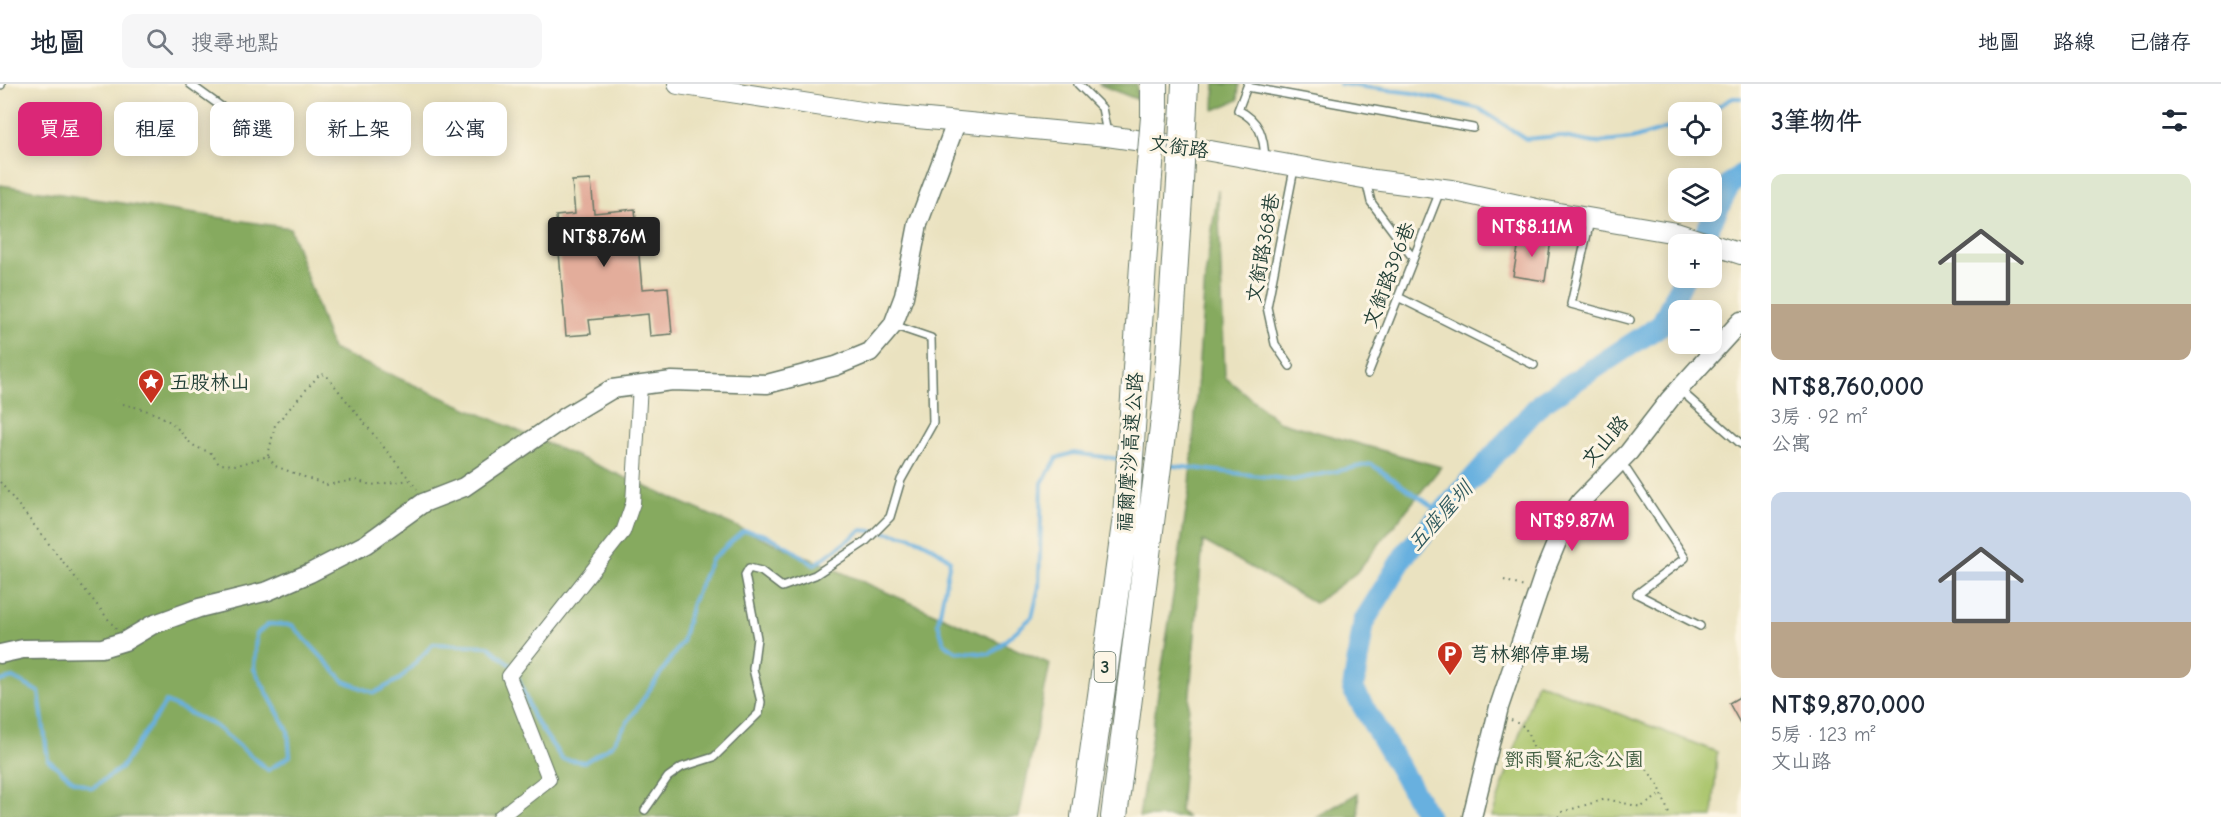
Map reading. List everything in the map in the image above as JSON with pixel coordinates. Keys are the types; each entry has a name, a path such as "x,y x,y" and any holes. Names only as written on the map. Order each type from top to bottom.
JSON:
{"highway":[{"name":"福爾摩沙高速公路","path":"1084,817 1126,517 1154,117 1154,84"},
{"name":"福爾摩沙高速公路","path":"1114,817 1153,522 1166,403 1185,84"}],"main road":[{"name":"文銜路","path":"678,84 956,123 1107,136 1441,189 1590,219 1676,233 1739,253"}],"street":[{"path":"0,654 23,649 102,648 125,641 152,625 199,608 268,591 310,573 366,544 423,503 464,487 567,416 612,389 672,381 767,384 836,366 870,352 893,326 904,296 918,224 956,123"},
{"name":"文山路","path":"1472,817 1497,714 1538,592 1563,527 1581,501 1621,460 1679,389 1741,321"},
{"path":"500,817 549,779 509,676 623,532 633,503 640,385"}],"lane":[{"path":"190,84 215,102"},
{"path":"1077,84 1102,108 1107,136"},
{"path":"1265,162 1263,133 1251,116 1238,110 1247,85 1473,128"},
{"name":"文銜路368巷","path":"1290,366 1275,344 1267,307 1294,166"},
{"path":"1366,178 1371,202 1413,258"},
{"name":"文銜路396巷","path":"1368,374 1441,189"},
{"path":"1590,219 1571,304 1630,320"},
{"path":"1398,297 1534,365"},
{"path":"645,810 668,777 682,767 714,757 759,713 761,702 753,669 757,638 745,575 749,567 761,571 782,587 815,575 865,542 890,517 901,480 933,423 931,338 893,326"},
{"path":"1679,389 1741,444"},
{"path":"1621,460 1684,558 1636,594 1700,626"}],"path":[{"path":"410,480 371,485 355,480 326,484 275,466 268,456 275,424 321,374 326,375 410,480 423,503"},
{"path":"123,404 142,408 175,426 187,442 195,448 210,452 219,464 238,465 268,456"},
{"path":"0,482 125,641"},
{"path":"1504,580 1538,592"},
{"path":"1497,714 1525,727 1534,748 1569,759 1604,750 1638,757 1662,794 1670,817"},
{"path":"1558,817 1562,812 1606,799 1641,807 1662,794"}],"green space":[{"path":"1098,84 1137,84 1137,99 1136,99"},
{"path":"1215,84 1239,84 1238,100 1214,110"},
{"path":"0,185 290,228 332,349 1050,664 1019,817 0,817"},
{"path":"1218,190 1225,377 1278,421 1441,467 1356,573 1315,603 1203,541 1180,811 1187,817 1139,817 1190,485 1205,277"},
{"name":"鄧雨賢紀念公園","path":"1537,682 1717,752 1713,817 1492,817"},
{"path":"1358,793 1359,817 1316,817"}],"building":[{"path":"591,180 594,213 635,209 642,289 668,287 672,334 650,336 648,314 589,320 591,334 566,336 556,216 575,214 572,181"},
{"path":"1520,236 1551,240 1545,281 1513,276"},
{"path":"1741,696 1741,725 1729,703"}],"waterway":[{"path":"1340,84 1413,93 1480,109 1526,139 1558,136 1595,143 1632,139 1668,128"},
{"path":"1722,104 1733,98 1741,98"},
{"name":"五座屋圳","path":"1705,234 1730,184 1741,175"},
{"name":"五座屋圳","path":"1428,817 1353,689 1364,621 1406,553 1541,403 1661,325 1679,288"},
{"path":"516,672 533,717 562,759 585,762 612,745 682,642 692,603 711,560 743,531 772,538 814,565 862,530 909,536 928,544 950,560 938,623 944,643 956,651 990,654 1032,617 1039,587 1042,483 1057,458 1073,453 1120,459"},
{"path":"1167,465 1294,480 1371,464 1442,513"},
{"path":"0,681 13,678 39,692 48,760 74,781 92,788 121,768 166,702 214,725 268,770 290,756 288,731 254,669 256,634 269,624 292,625 344,681 374,693 400,679 433,644 488,646 512,666"}],"place":[{"name":"五股林山","path":"151,405"},
{"name":"芎林鄉停車場","path":"1450,677"}]}
